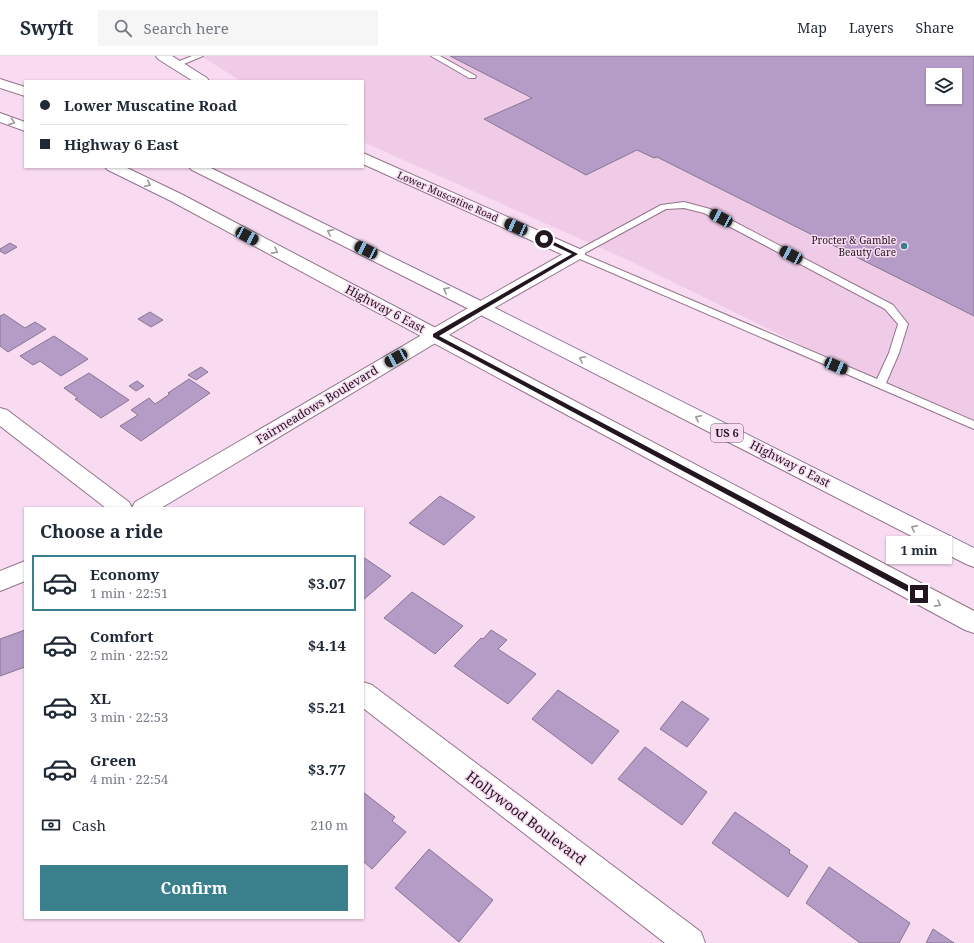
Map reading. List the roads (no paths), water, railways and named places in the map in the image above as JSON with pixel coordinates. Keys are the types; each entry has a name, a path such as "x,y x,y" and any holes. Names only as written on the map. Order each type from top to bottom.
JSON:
{"main road":[{"path":"163,56 200,80"},
{"path":"0,83 24,92"},
{"path":"0,117 24,127"},
{"name":"Lower Muscatine Road","path":"364,158 576,254"},
{"name":"Highway 6 East","path":"115,168 177,198 974,623"},
{"name":"Highway 6 East","path":"200,168 481,308 974,558"},
{"name":"Fairmeadows Boulevard","path":"145,507 481,308 576,254"},
{"path":"0,415 120,507"},
{"path":"0,582 24,570"},
{"name":"Hollywood Boulevard","path":"364,694 690,943"}],"lane":[{"path":"176,64 199,56"},
{"path":"435,56 472,76"},
{"path":"576,254 664,207 684,205 707,210 889,307 903,324 894,353 880,384"},
{"path":"576,254 974,425"}],"place":[{"name":"Procter & Gamble Beauty Care","path":"904,246"}]}
